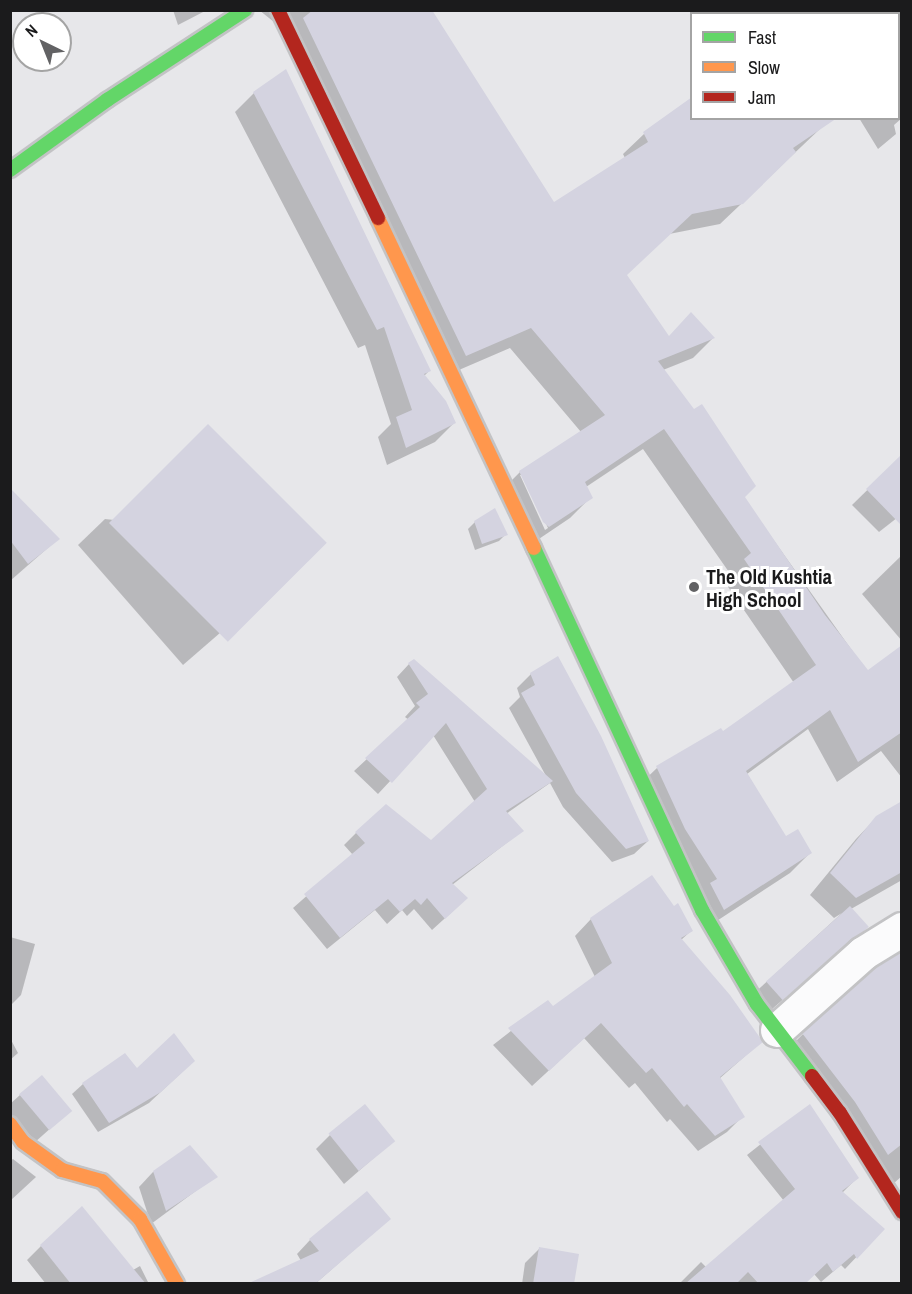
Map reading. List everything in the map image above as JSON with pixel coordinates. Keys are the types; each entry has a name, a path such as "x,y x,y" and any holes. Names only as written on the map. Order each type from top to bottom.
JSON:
{"street":[{"path":"10,170 107,100 245,10"},
{"path":"287,14 702,910 757,1004 840,1113 902,1212"},
{"path":"777,1030 863,953 902,929"},
{"path":"10,1124 23,1142 62,1170 102,1181 140,1219 177,1284"}],"building":[{"path":"313,10 432,10 554,202 648,142 643,132 690,98 690,120 834,120 793,148 796,152 743,204 692,214 627,275 669,336 691,312 715,338 658,361 694,409 702,404 756,486 745,497 825,615 868,670 902,645 902,732 858,762 830,710 746,771 786,836 798,829 812,853 724,910 710,883 717,879 685,829 656,766 721,728 723,731 816,665 744,559 751,553 664,429 585,482 593,498 549,527 543,522 519,471 605,415 531,328 466,356 303,18"},
{"path":"286,69 431,371 424,374 446,401 456,423 406,448 396,417 412,410 384,327 377,330 253,92"},
{"path":"208,424 327,543 228,642 109,523"},
{"path":"902,454 902,526 866,489"},
{"path":"10,488 60,539 28,564 10,540"},
{"path":"495,508 508,535 482,544 474,521"},
{"path":"558,656 601,736 649,841 626,849 576,793 521,693 535,685 530,673"},
{"path":"414,659 553,781 506,811 524,831 452,883 468,898 445,919 427,898 421,905 415,899 400,912 388,899 340,938 304,894 365,843 355,832 386,804 431,840 487,789 446,723 392,783 365,758 420,707 416,703 428,694 408,663"},
{"path":"902,801 902,872 856,898 830,873 876,816"},
{"path":"652,875 674,906 678,903 693,931 681,938 730,995 763,1042 720,1077 745,1117 715,1136 687,1104 684,1107 652,1068 646,1073 601,1023 549,1071 508,1028 548,1000 553,1006 612,963 590,918"},
{"path":"850,906 869,927 785,1002 766,982"},
{"path":"902,951 902,1144 888,1155 855,1102 802,1033 874,968"},
{"path":"174,1033 195,1061 161,1092 109,1123 82,1083 125,1053 137,1068"},
{"path":"42,1075 72,1111 49,1130 19,1094"},
{"path":"365,1104 395,1141 359,1171 328,1134"},
{"path":"810,1104 859,1178 842,1191 885,1229 857,1259 854,1254 833,1272 827,1263 805,1284 759,1284 748,1272 736,1284 685,1284 795,1189 758,1142"},
{"path":"190,1145 218,1177 166,1211 153,1171"},
{"path":"367,1191 391,1219 315,1284 247,1284 319,1251 309,1239"},
{"path":"82,1206 146,1284 71,1284 40,1245"},
{"path":"539,1247 579,1254 574,1284 533,1284"}],"traffic: fast":[{"path":"10,170 107,100 245,10"},
{"path":"534,548 702,910 757,1004 812,1076"}],"traffic: slow":[{"path":"378,218 534,548"},
{"path":"10,1124 23,1142 62,1170 102,1181 140,1219 177,1284"}],"traffic: jam":[{"path":"278,10 378,218"},
{"path":"812,1076 840,1113 902,1212"}],"place":[{"name":"The Old Kushtia High School","path":"694,587"}]}
